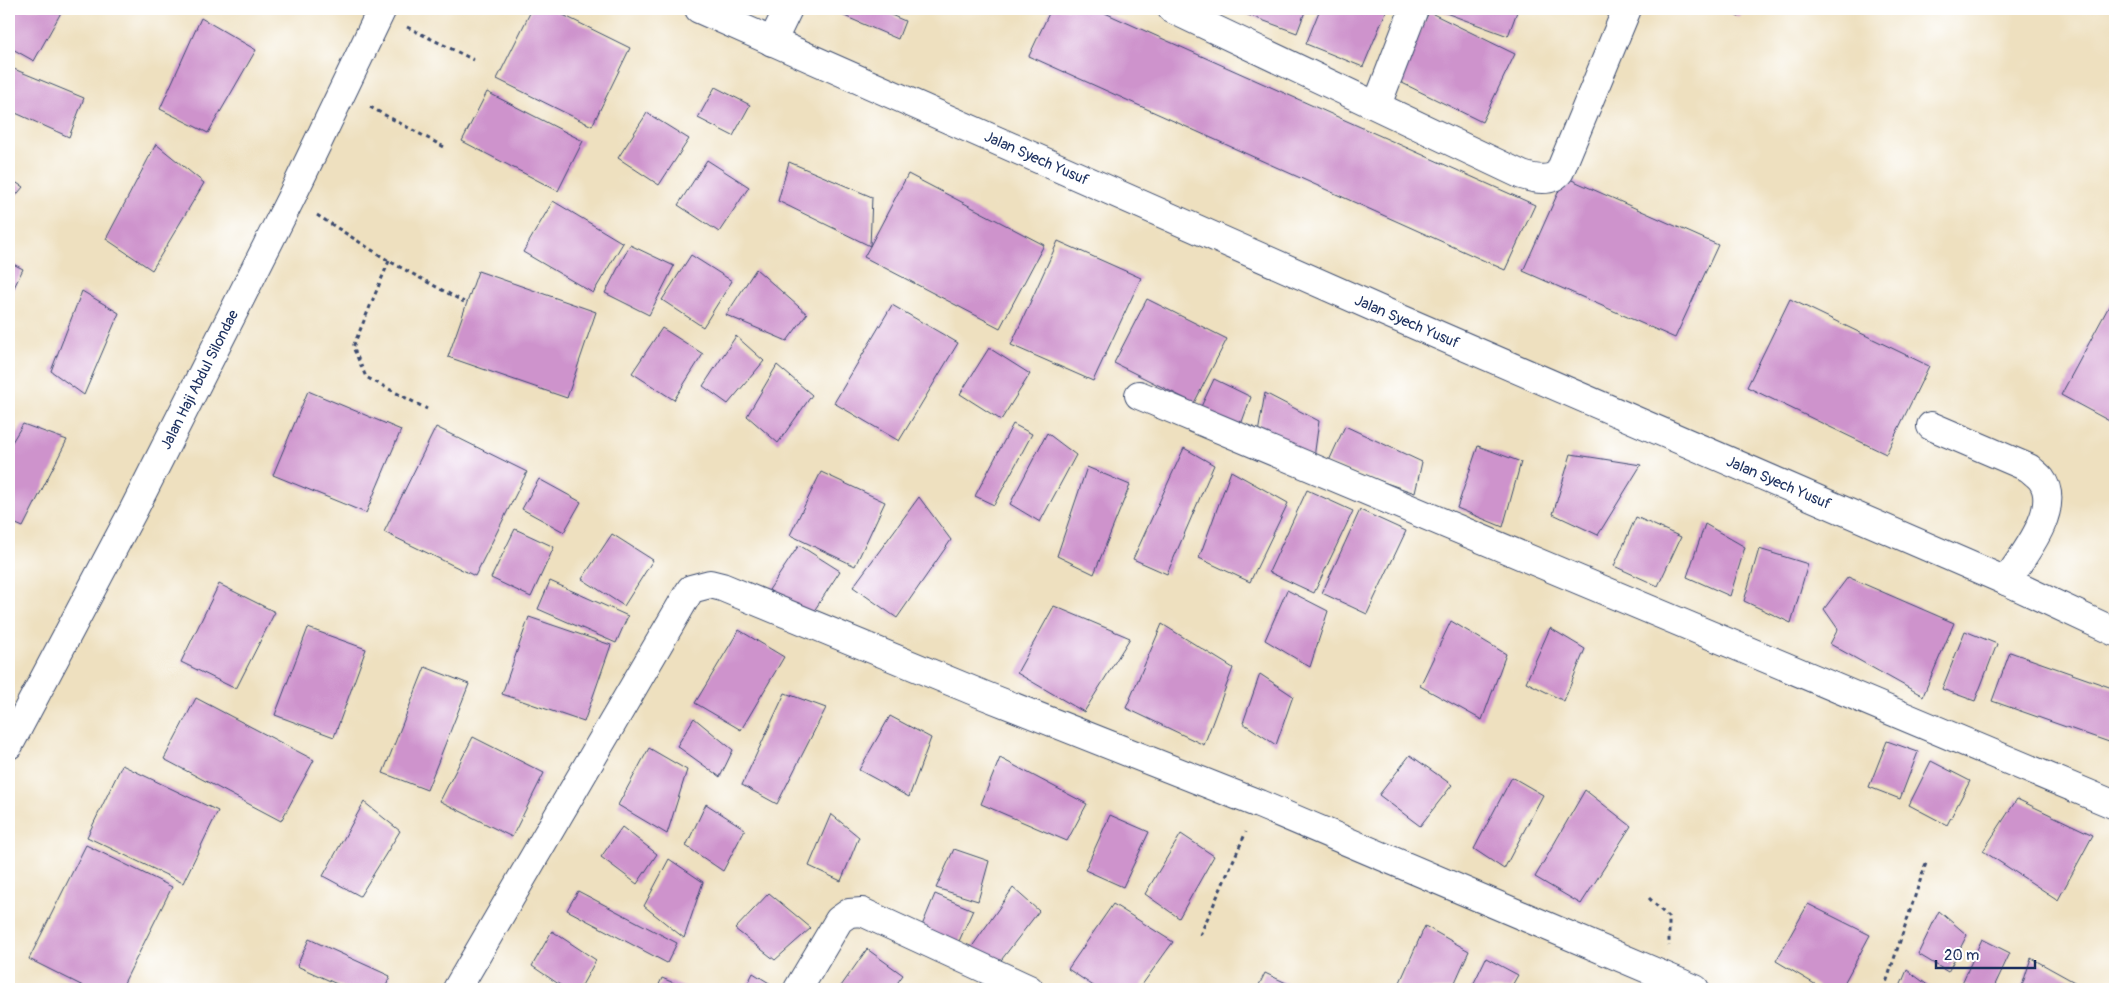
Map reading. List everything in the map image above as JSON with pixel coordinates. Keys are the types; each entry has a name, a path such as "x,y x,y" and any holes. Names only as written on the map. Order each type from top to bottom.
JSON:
{"main road":[{"name":"Jalan Syech Yusuf","path":"699,9 1378,310 2006,581 2115,632"},
{"path":"772,42 788,9"},
{"path":"1172,9 1213,17 1377,105 1522,175 1546,179 1557,175 1627,9"},
{"path":"1377,105 1414,9"},
{"name":"Jalan Haji Abdul Silondae","path":"9,745 134,511 291,198 380,11"},
{"path":"1139,395 2115,805"},
{"path":"1931,426 2029,468 2042,480 2048,500 2041,527 2006,581"},
{"path":"457,989 686,597 691,589 710,584 722,587 986,696 1259,804 1643,980 1695,989"},
{"path":"798,989 839,920 848,914 862,912 1029,989"}],"path":[{"path":"380,11 474,60"},
{"path":"343,92 446,148"},
{"path":"291,198 389,261 464,302"},
{"path":"389,261 353,347 366,377 427,409"},
{"path":"1200,935 1259,804"},
{"path":"1884,989 1926,863"},
{"path":"1643,980 1669,951 1669,918 1649,898"}],"building":[{"path":"9,9 63,9 34,61 9,47"},
{"path":"532,9 551,9 630,48 592,126 497,79"},
{"path":"828,9 877,9 905,21 898,39"},
{"path":"1051,9 1096,9 1535,205 1505,270 1029,56"},
{"path":"1241,9 1306,9 1297,33 1240,12"},
{"path":"1320,9 1387,9 1363,67 1306,44"},
{"path":"1435,9 1518,9 1508,36"},
{"path":"1722,9 1743,9 1739,17"},
{"path":"1429,12 1515,54 1482,122 1396,80"},
{"path":"201,18 256,50 208,133 160,109"},
{"path":"9,67 84,98 69,137 9,110"},
{"path":"715,87 750,105 733,136 698,118"},
{"path":"487,92 583,141 558,191 462,141"},
{"path":"647,113 689,139 659,185 618,158"},
{"path":"156,144 204,183 152,270 106,239"},
{"path":"707,160 749,187 719,232 678,205"},
{"path":"789,162 872,197 870,246 778,201"},
{"path":"908,174 1044,245 1000,328 864,257"},
{"path":"1565,177 1718,245 1675,338 1523,271"},
{"path":"9,178 23,187 9,204"},
{"path":"553,201 623,243 593,293 523,252"},
{"path":"1058,241 1141,278 1093,381 1011,345"},
{"path":"630,245 674,266 649,315 605,293"},
{"path":"691,255 732,281 703,327 662,300"},
{"path":"9,262 23,269 9,298"},
{"path":"756,269 807,314 787,341 726,315"},
{"path":"478,271 596,312 567,398 448,357"},
{"path":"82,291 119,313 84,395 51,371"},
{"path":"2115,295 2115,424 2061,395"},
{"path":"1147,299 1227,339 1194,403 1114,363"},
{"path":"1790,299 1929,366 1886,454 1747,387"},
{"path":"892,305 958,343 899,441 834,403"},
{"path":"662,328 703,354 674,400 632,373"},
{"path":"736,336 764,361 728,404 703,386"},
{"path":"989,348 1030,374 1001,420 960,394"},
{"path":"777,365 812,395 778,443 747,416"},
{"path":"1214,379 1251,397 1239,430 1198,413"},
{"path":"308,391 401,430 366,513 273,475"},
{"path":"1265,393 1319,421 1314,458 1258,433"},
{"path":"23,424 67,440 23,527 9,521 9,447"},
{"path":"1013,424 1032,434 994,505 975,496"},
{"path":"1345,426 1422,462 1415,493 1328,463"},
{"path":"436,427 527,472 475,576 384,532"},
{"path":"1047,433 1076,455 1040,522 1010,504"},
{"path":"1478,446 1521,462 1503,527 1457,508"},
{"path":"1184,448 1214,465 1167,574 1133,559"},
{"path":"1571,454 1641,465 1598,535 1553,514"},
{"path":"1087,467 1130,485 1094,574 1057,556"},
{"path":"1231,471 1288,503 1250,582 1199,558"},
{"path":"821,472 885,502 855,566 790,535"},
{"path":"539,479 581,502 564,532 522,509"},
{"path":"1307,490 1353,511 1314,593 1269,572"},
{"path":"919,497 951,540 897,618 853,587"},
{"path":"1360,510 1406,531 1367,614 1322,593"},
{"path":"1636,517 1681,537 1658,586 1614,566"},
{"path":"1705,524 1745,547 1730,596 1687,577"},
{"path":"515,529 554,547 531,597 491,578"},
{"path":"612,534 653,560 624,606 582,579"},
{"path":"799,545 840,571 810,617 769,590"},
{"path":"1759,549 1808,564 1791,623 1744,601"},
{"path":"1848,577 1954,623 1923,696 1830,644 1838,629 1824,609"},
{"path":"550,581 628,616 616,643 538,609"},
{"path":"219,584 275,612 236,689 181,662"},
{"path":"1287,590 1328,611 1310,667 1265,640"},
{"path":"1054,606 1130,638 1084,712 1017,673"},
{"path":"529,617 611,645 584,722 502,694"},
{"path":"1451,621 1506,654 1482,720 1420,686"},
{"path":"1162,624 1233,668 1204,745 1126,708"},
{"path":"308,628 366,649 334,737 275,715"},
{"path":"1550,628 1585,649 1564,701 1526,682"},
{"path":"739,630 784,657 741,730 695,703"},
{"path":"1965,631 1997,644 1975,701 1942,689"},
{"path":"2010,652 2115,689 2115,725 2109,742 1992,701"},
{"path":"425,667 469,684 427,790 383,773"},
{"path":"1260,674 1293,696 1276,745 1243,723"},
{"path":"785,693 826,708 777,804 742,785"},
{"path":"196,698 314,760 281,821 164,759"},
{"path":"890,716 931,738 909,797 859,770"},
{"path":"694,718 733,750 720,777 677,746"},
{"path":"473,737 544,773 512,837 440,801"},
{"path":"1887,741 1918,752 1900,799 1869,787"},
{"path":"649,748 687,770 667,834 618,805"},
{"path":"1410,755 1452,785 1420,826 1379,795"},
{"path":"1000,758 1087,804 1067,841 981,804"},
{"path":"1931,761 1970,781 1947,825 1909,805"},
{"path":"122,765 218,811 183,883 87,837"},
{"path":"1512,777 1543,795 1504,869 1474,849"},
{"path":"1585,790 1631,826 1581,904 1535,877"},
{"path":"2017,799 2093,835 2058,900 1983,851"},
{"path":"364,802 400,831 360,896 323,876"},
{"path":"706,804 745,829 723,871 686,846"},
{"path":"831,814 859,837 841,881 809,866"},
{"path":"1110,815 1149,832 1123,887 1085,870"},
{"path":"622,827 657,854 637,884 601,857"},
{"path":"1181,834 1214,856 1179,918 1145,894"},
{"path":"86,845 172,887 121,989 89,989 29,959"},
{"path":"954,849 989,861 978,901 936,888"},
{"path":"669,859 703,882 684,938 644,906"},
{"path":"1013,888 1039,911 995,968 971,948"},
{"path":"578,891 677,943 667,963 567,910"},
{"path":"769,893 811,928 775,960 735,929"},
{"path":"935,894 973,910 956,948 919,933"},
{"path":"1113,904 1173,942 1139,989 1098,989 1068,969"},
{"path":"1808,904 1870,935 1841,989 1823,989 1776,961"},
{"path":"1939,911 1967,935 1948,972 1918,954"},
{"path":"1425,926 1469,951 1452,989 1397,989"},
{"path":"552,931 596,960 580,989 566,989 532,966"},
{"path":"309,939 390,976 385,989 348,989 297,966"},
{"path":"1982,939 2010,953 1993,989 1973,989 1962,983"},
{"path":"867,949 903,975 893,989 839,989"},
{"path":"1486,958 1518,975 1510,989 1471,989"},
{"path":"2031,958 2087,989 2021,989"},
{"path":"1907,970 1933,989 1899,989"},
{"path":"753,973 779,989 745,989"},
{"path":"1265,973 1299,989 1257,989"},
{"path":"662,978 688,989 657,989"}]}
